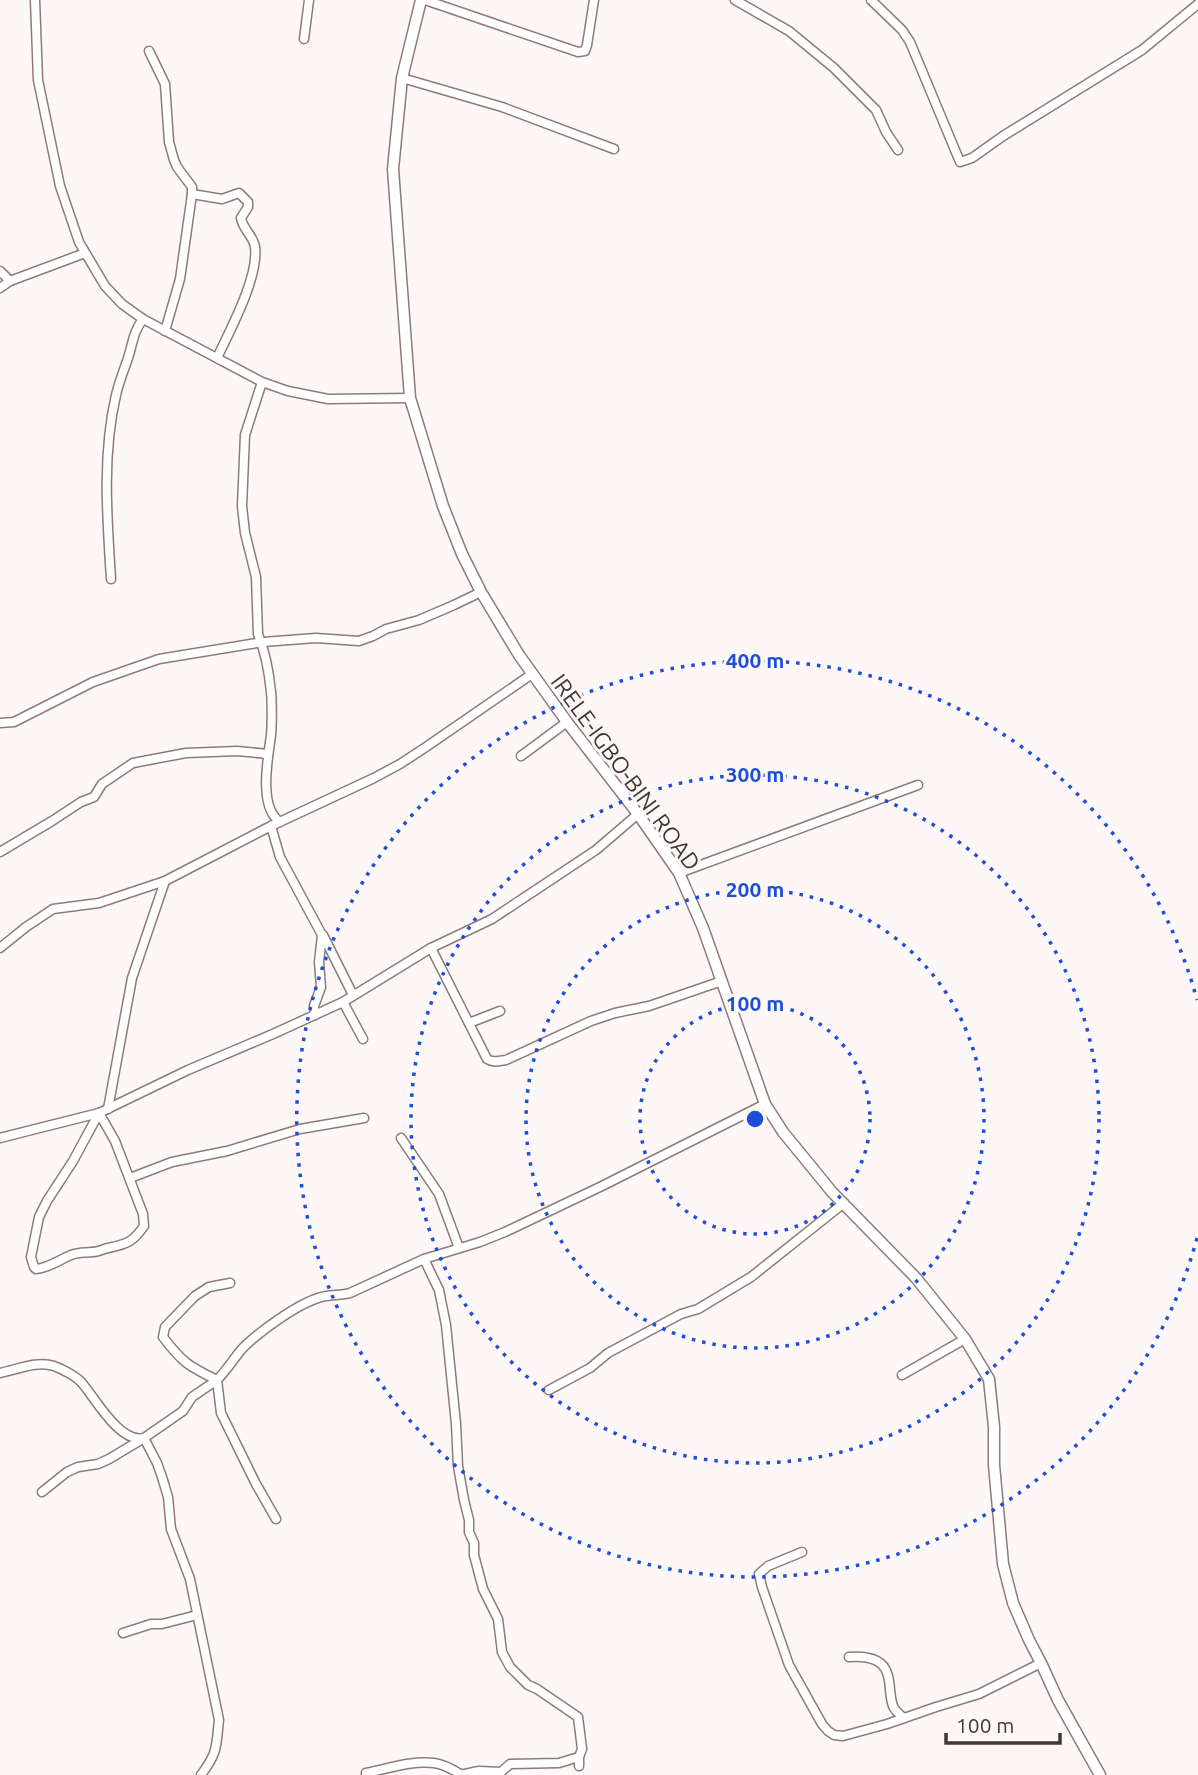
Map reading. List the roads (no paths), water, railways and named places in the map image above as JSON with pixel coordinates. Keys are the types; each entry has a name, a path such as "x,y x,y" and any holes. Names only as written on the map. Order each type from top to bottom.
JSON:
{"street":[{"path":"35,0 38,79 60,186 85,253 105,286 122,304 143,319 262,382 328,400 410,398"},
{"path":"304,39 309,0"},
{"path":"423,0 578,52 585,51 587,45 594,0"},
{"name":"IRELE-IGBO-BINI ROAD","path":"423,0 402,78 393,169 410,398 443,506 481,592 532,674 679,873 703,928 765,1104 783,1132 844,1203 916,1279 965,1339 989,1379 1003,1564 1013,1603 1058,1700 1100,1775"},
{"path":"735,0 789,31 834,68 876,110 898,150"},
{"path":"871,0 902,30 910,42 960,162 972,158 1142,50 1198,4"},
{"path":"149,51 165,84 169,142 174,160 192,187 180,279 165,331"},
{"path":"402,78 502,107 614,149"},
{"path":"192,194 222,200 239,193 248,202 241,218 246,231 253,238 256,251 250,286 218,358"},
{"path":"0,288 10,281 85,253"},
{"path":"0,271 10,281"},
{"path":"111,579 106,501 107,453 116,395 135,330 143,319"},
{"path":"262,382 245,435 242,506 245,533 256,577 258,634 272,694 268,804 275,819 281,822"},
{"path":"0,723 14,722 93,682 159,659 262,642 316,638 359,641 454,606 481,592"},
{"path":"0,948 53,909 99,903 165,881 400,764 532,674"},
{"path":"521,757 567,722"},
{"path":"0,852 81,802 94,797 102,784 133,763 186,753 237,751 268,754"},
{"path":"679,873 918,785"},
{"path":"0,1138 99,1113 188,1070 343,1002 431,948 492,919 596,850 638,814"},
{"path":"271,826 281,857 353,995"},
{"path":"108,1109 132,978 165,881"},
{"path":"315,1015 314,1006 321,987 319,962 322,935"},
{"path":"431,948 487,1059 497,1062 591,1021 649,1006 722,981"},
{"path":"343,1002 363,1039"},
{"path":"469,1023 500,1011"},
{"path":"42,1492 67,1472 109,1459 183,1411 192,1397 217,1380 248,1344 289,1312 315,1298 327,1295 342,1296 424,1259 505,1232 765,1104"},
{"path":"99,1113 115,1141 130,1178 144,1226 132,1241 91,1253 73,1254 56,1261 46,1269 36,1269 31,1257 39,1217 99,1113"},
{"path":"130,1178 172,1162 227,1151 300,1129 363,1118"},
{"path":"401,1138 439,1194 459,1248"},
{"path":"549,1390 590,1368 608,1353 681,1314 698,1309 751,1277 844,1203"},
{"path":"366,1773 416,1763 435,1763 460,1774 501,1772 510,1764 579,1761 582,1749 578,1717 528,1685 510,1667 502,1652 498,1619 483,1589 474,1555 474,1543 469,1532 458,1466 446,1325 439,1290 424,1259"},
{"path":"217,1380 190,1367 163,1336 165,1327 195,1296 209,1287 230,1283"},
{"path":"902,1376 965,1339"},
{"path":"0,1373 30,1366 52,1365 82,1382 97,1404 123,1431 139,1440 144,1438"},
{"path":"217,1380 221,1413 256,1485 276,1518"},
{"path":"144,1438 162,1476 168,1497 171,1529 190,1579 219,1720 216,1751 201,1775"},
{"path":"802,1552 768,1566 760,1574 762,1587 789,1665 822,1724 834,1735 843,1736 979,1694 1041,1663"},
{"path":"123,1633 151,1623 162,1624 197,1615"},
{"path":"849,1657 876,1659 887,1672 894,1708 904,1718"}]}
